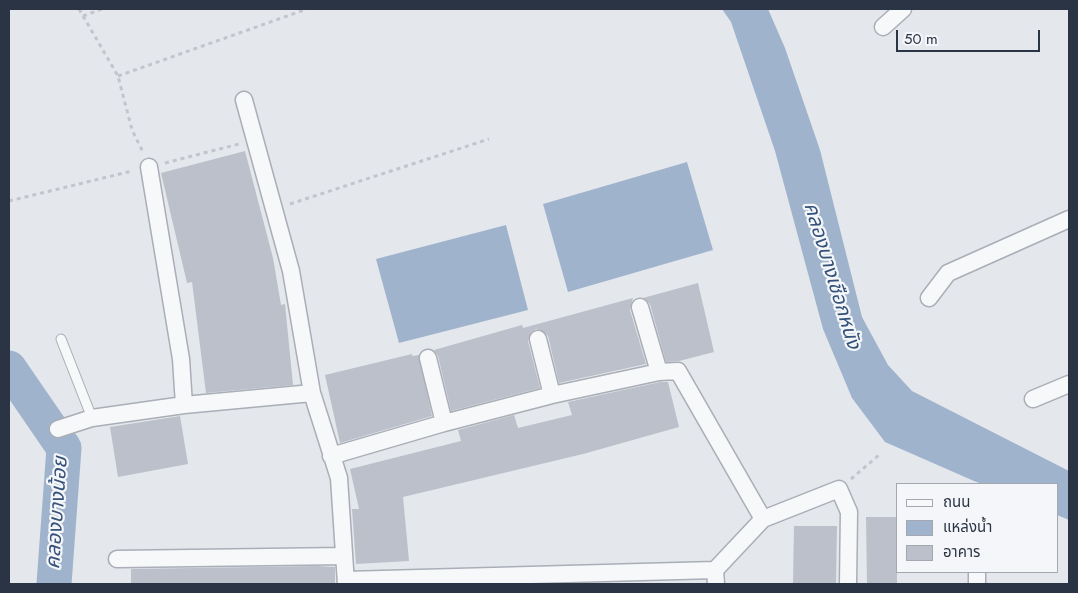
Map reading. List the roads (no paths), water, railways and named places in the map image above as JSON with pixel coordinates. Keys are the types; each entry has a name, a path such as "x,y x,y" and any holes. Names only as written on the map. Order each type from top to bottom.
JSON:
{"street":[{"path":"883,27 903,9"},
{"path":"244,100 257,140 291,271 312,392 339,478 346,582 715,577 763,519 839,489 849,512 848,584"},
{"path":"150,166 181,359 184,405"},
{"path":"929,298 948,273 1069,220"},
{"path":"640,307 659,372"},
{"path":"538,339 552,395"},
{"path":"428,358 444,422"},
{"path":"331,456 444,422 552,395 659,372 678,371 763,519"},
{"path":"1034,400 1069,384"},
{"path":"58,429 92,418 184,405 312,392"},
{"path":"116,559 344,556"}],"lane":[{"path":"61,339 92,418"}],"water":[{"name":"คลองบางเชือกหนัง","path":"722,9 768,9 785,48 820,150 862,317 888,365 912,391 1069,471 1069,520 1058,515 1058,483 979,483 974,481 885,442 852,398 823,329 775,151 731,22"},
{"path":"687,162 713,250 568,292 543,204"},
{"path":"506,225 528,310 399,343 376,259"}],"waterway":[{"name":"คลองบางน้อย","path":"9,368 64,448 54,584"}]}
